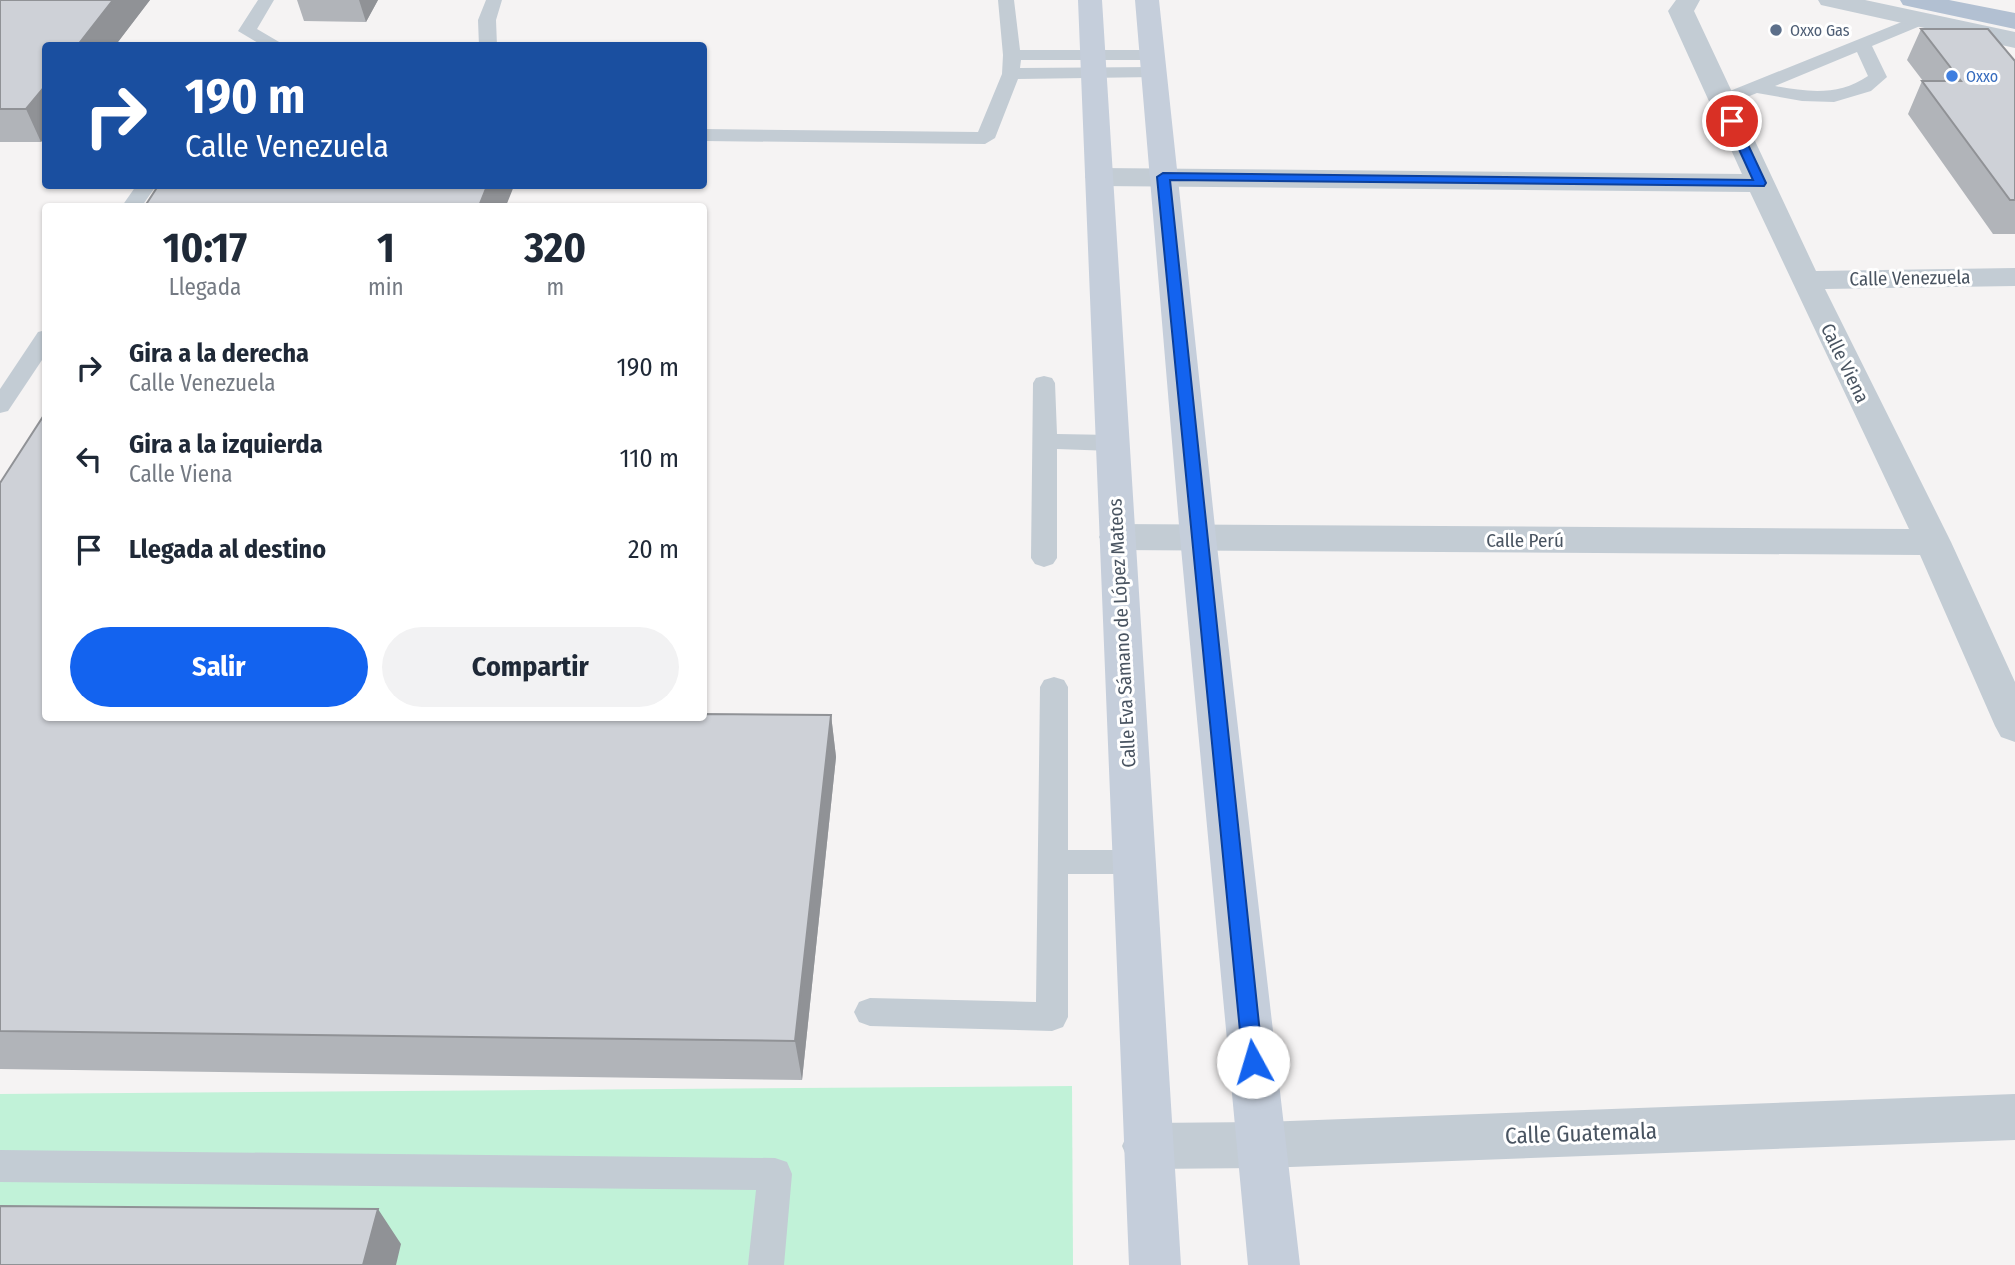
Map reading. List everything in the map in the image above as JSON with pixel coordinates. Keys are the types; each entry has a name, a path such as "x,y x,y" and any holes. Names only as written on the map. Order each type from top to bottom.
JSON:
{"main road":[{"name":"Calle Eva Sámano de López Mateos","path":"1090,0 1155,1265"},
{"path":"1147,0 1198,537 1274,1265"},
{"path":"1990,0 2015,5"},
{"path":"1915,10 2015,21"}],"street":[{"name":"Calle Viena","path":"1688,0 1681,11 1805,280 1933,542 2015,726"},
{"path":"1830,0 1915,10 1981,33 2015,40"},
{"path":"1981,33 2006,65"},
{"path":"1098,177 1760,183"},
{"name":"Calle Venezuela","path":"1805,280 2015,277"},
{"name":"Calle Perú","path":"1117,537 1933,542"},
{"name":"Calle Guatemala","path":"1147,1146 1261,1145 2015,1117"}],"lane":[{"path":"260,42 243,38 266,0"},
{"path":"488,42 487,20 494,0"},
{"path":"707,135 985,138 1012,64 1006,0"},
{"path":"1722,100 1862,44 1915,10"},
{"path":"1754,87 1798,96 1833,97 1864,89 1878,77 1862,44"},
{"path":"1012,64 1154,64"},
{"path":"0,406 42,343"},
{"path":"1044,383 1044,558"},
{"path":"1045,441 1112,443"},
{"path":"870,1012 1052,1017 1054,687"},
{"path":"1053,862 1133,862"},
{"path":"0,1166 775,1174 766,1265"}],"green space":[{"path":"1072,1086 1073,1265 0,1265 0,1094"}],"building":[{"path":"0,0 113,0 80,42 42,42 42,90 26,109 0,109"},
{"path":"1921,29 1988,29 2015,61 2015,200 2010,200 1922,81 1961,81"},
{"path":"156,189 486,189 480,203 147,203"},
{"path":"42,418 42,721 707,721 707,714 831,715 795,1041 0,1031 0,483"},
{"path":"0,1206 378,1209 363,1265 0,1265"}],"place":[{"name":"Oxxo Gas","path":"1776,30"},
{"name":"Oxxo","path":"1952,76"}],"route":[{"path":"1253,1062 1163,177 1760,183 1732,121"}]}
